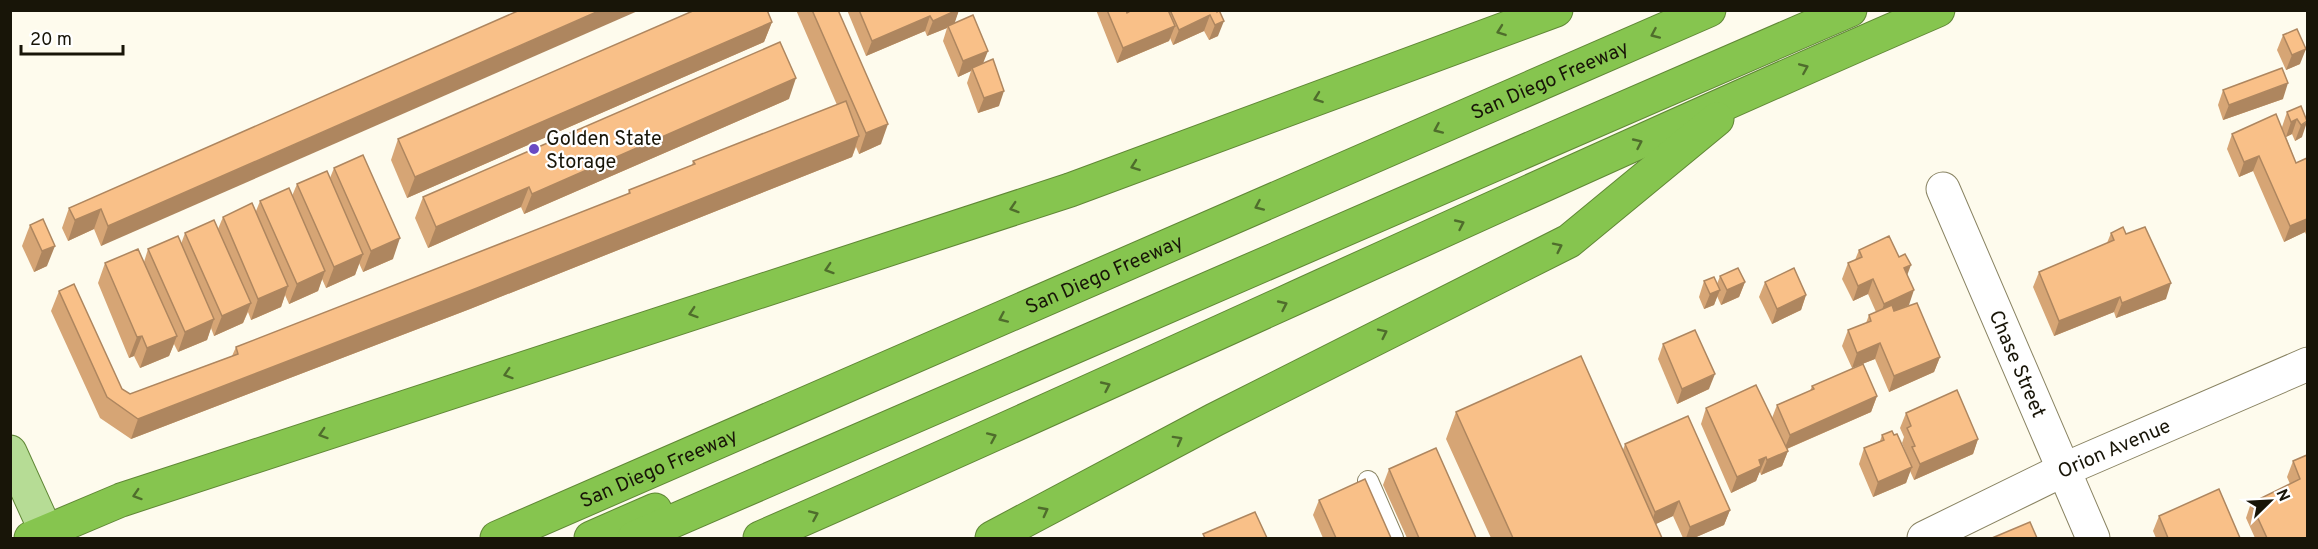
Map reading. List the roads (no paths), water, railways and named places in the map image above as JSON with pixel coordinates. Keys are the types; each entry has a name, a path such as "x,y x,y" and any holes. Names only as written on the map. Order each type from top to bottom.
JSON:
{"highway":[{"path":"42,536 132,497 1070,190 1556,10"},
{"name":"San Diego Freeway","path":"497,538 1709,10"},
{"path":"591,538 1144,295 1804,10"},
{"path":"634,538 1850,10"},
{"path":"760,538 1052,410 1751,92 1938,10"},
{"path":"992,538 1267,392 1569,241 1751,92"}],"main road":[{"path":"10,452 42,536"}],"street":[{"name":"Chase Street","path":"1943,189 2093,538"},
{"name":"Orion Avenue","path":"1924,538 2063,470 2307,364"}],"lane":[{"path":"1368,481 1393,538"}],"place":[{"name":"Golden State Storage","path":"534,149"}]}
